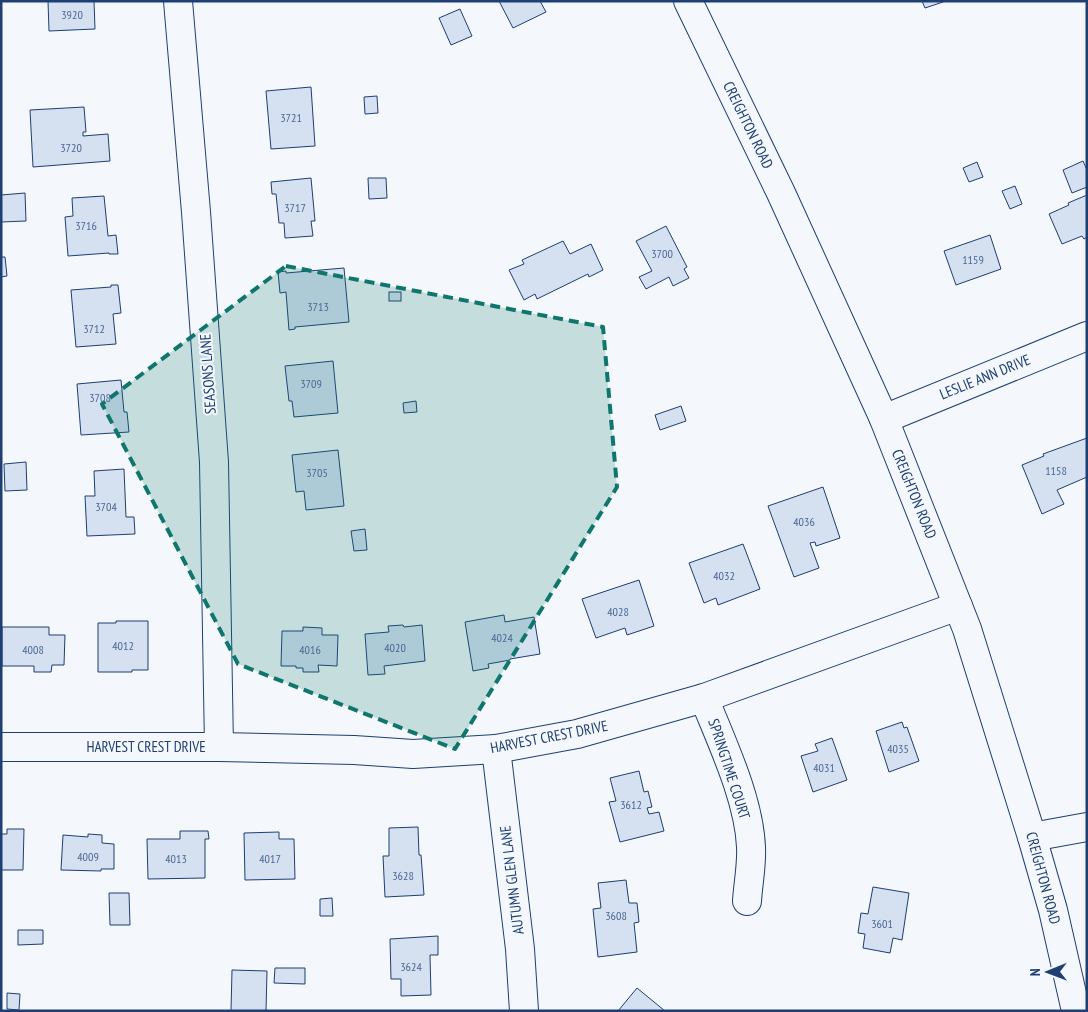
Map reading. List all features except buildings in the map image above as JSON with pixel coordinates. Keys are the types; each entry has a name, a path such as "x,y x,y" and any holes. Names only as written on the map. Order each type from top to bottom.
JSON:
{"street":[{"name":"SEASONS LANE","path":"178,1 196,212 214,462 219,747"},
{"name":"CREIGHTON ROAD","path":"688,1 781,193 884,419 967,629 1053,910 1076,1011"},
{"name":"LESLIE ANN DRIVE","path":"884,419 1087,336"},
{"name":"HARVEST CREST DRIVE","path":"1,747 219,747 354,750 413,754 496,749 578,734 704,698 958,606"},
{"name":"SPRINGTIME COURT","path":"704,698 746,814 751,848 747,901"},
{"name":"AUTUMN GLEN LANE","path":"496,749 520,949 524,1011"},
{"path":"1032,837 1087,827"}],"highlighted area":[{"path":"286,266 603,327 617,487 455,749 238,664 102,404"}]}
